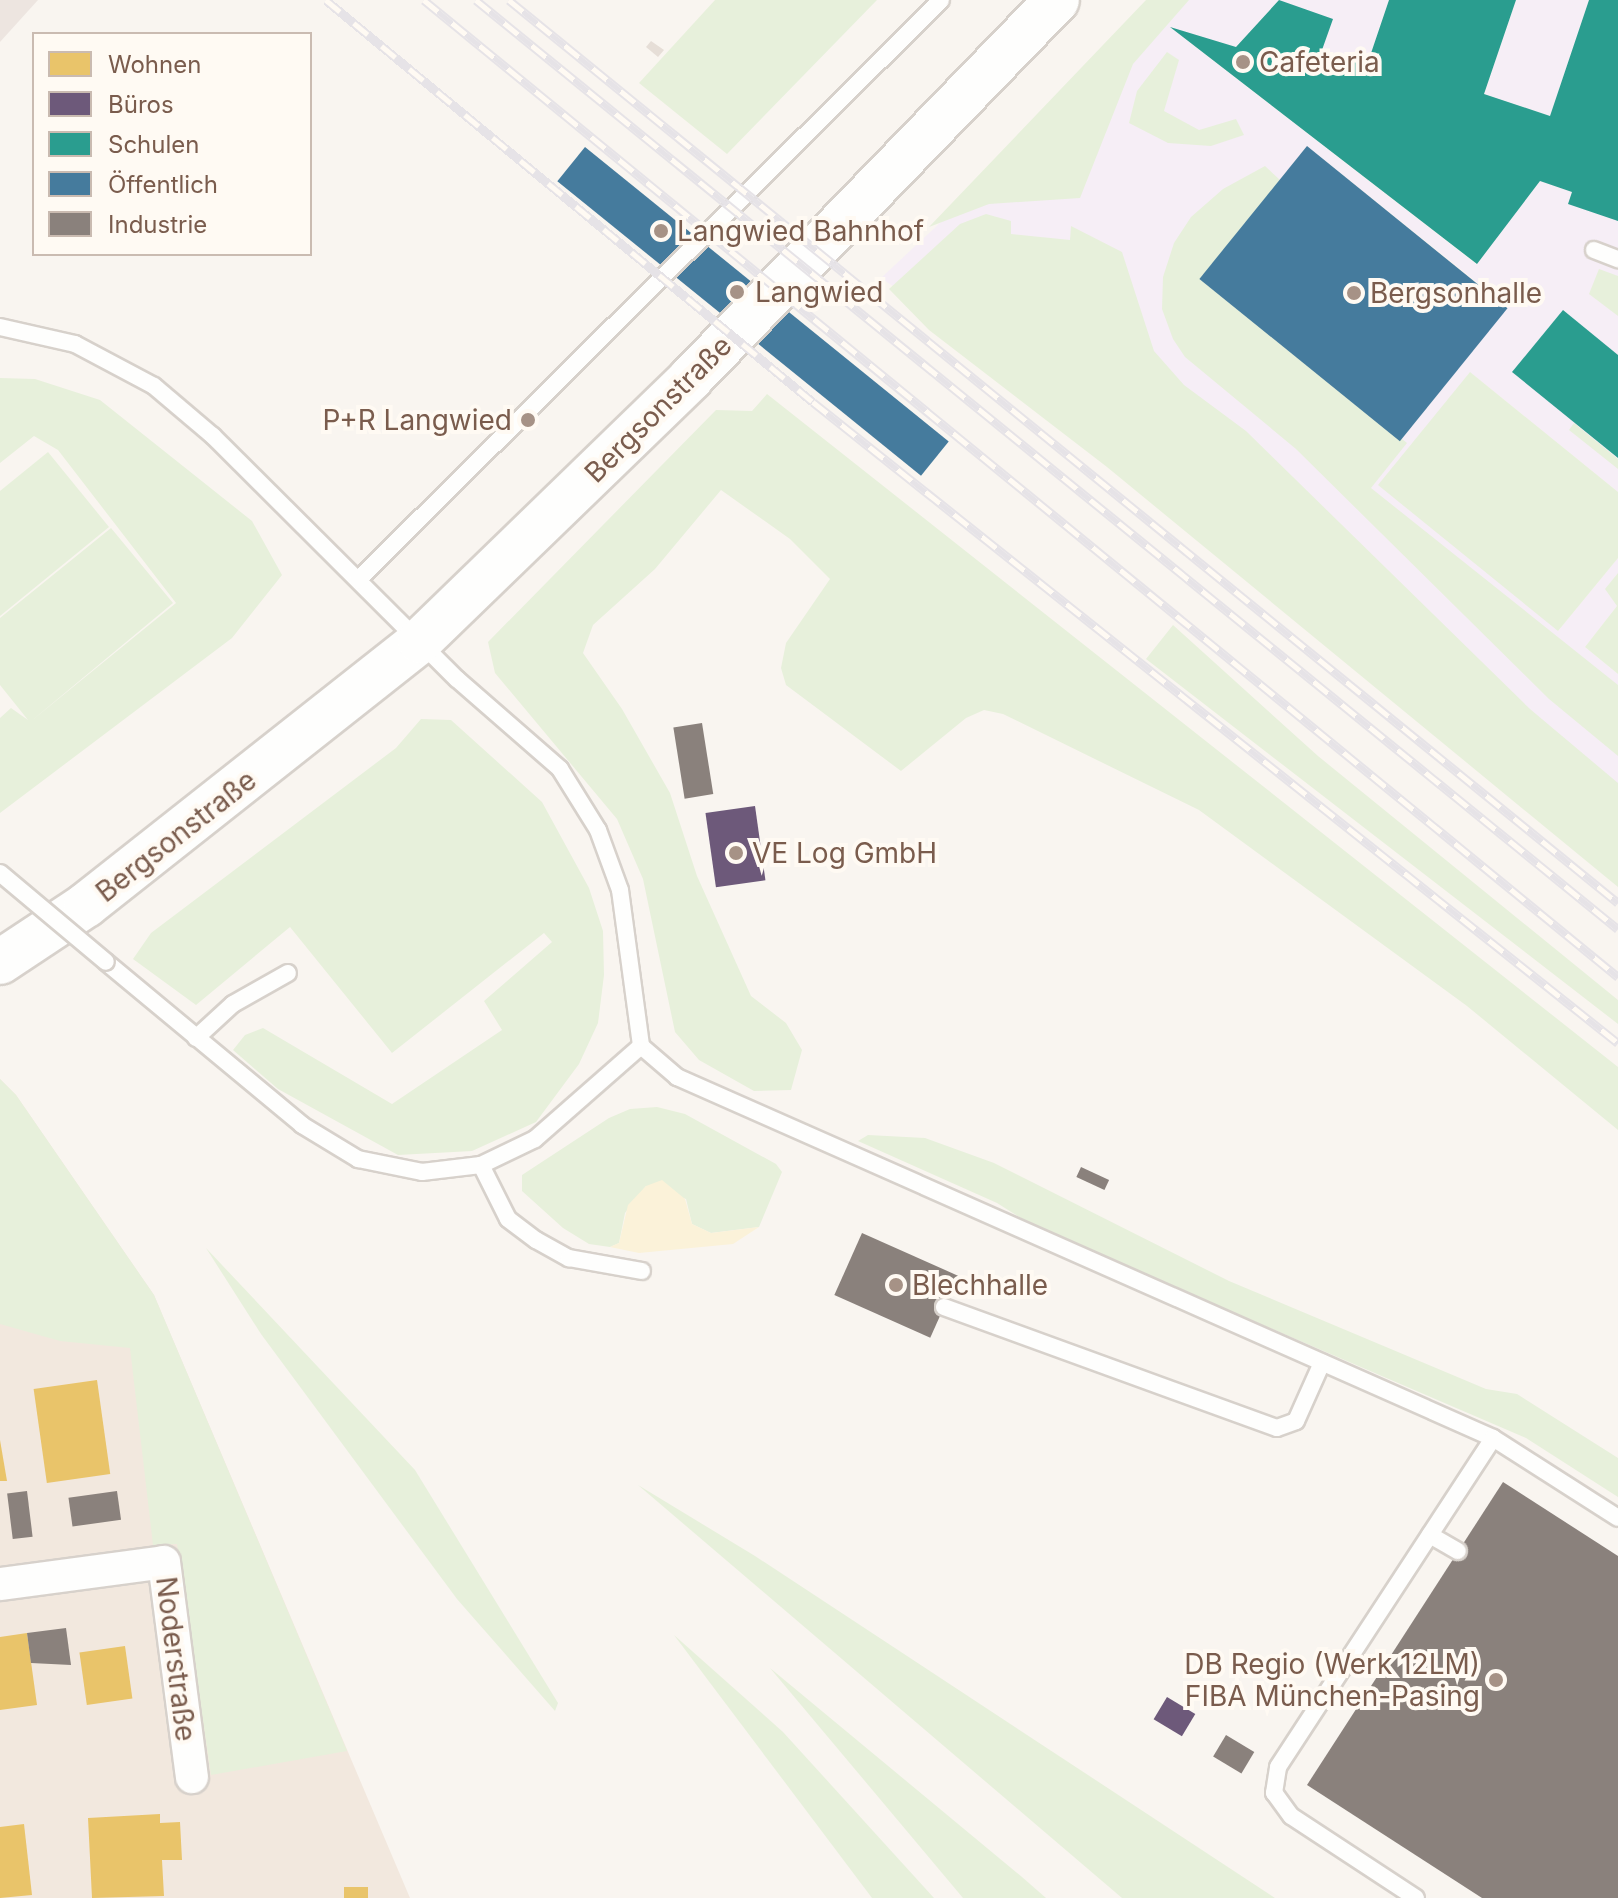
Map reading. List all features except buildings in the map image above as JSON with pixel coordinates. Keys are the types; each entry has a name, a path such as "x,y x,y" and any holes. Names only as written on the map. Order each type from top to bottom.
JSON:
{"street":[{"name":"Bergsonstraße","path":"0,962 86,905 420,641 691,378 1057,0"},
{"name":"Noderstraße","path":"0,1584 164,1562 192,1777"}],"lane":[{"path":"358,580 941,0"},
{"path":"1594,250 1618,259"},
{"path":"0,327 75,344 154,386 213,436 420,641 560,769 598,830 620,890 641,1046 677,1077 1493,1438 1618,1518"},
{"path":"0,873 302,1125 358,1159 422,1172 481,1165 535,1139 641,1046"},
{"path":"196,1038 233,1004 288,973"},
{"path":"481,1165 508,1219 536,1240 569,1258 642,1271"},
{"path":"944,1307 1277,1428 1296,1421 1322,1363"},
{"path":"1416,1898 1291,1816 1274,1793 1278,1767 1493,1438"},
{"path":"1430,1535 1458,1551"}],"shaded area":[{"path":"0,0 38,0 0,42"},
{"path":"1156,0 1279,0 1236,47 1171,28 1476,264 1540,181 1572,192 1618,221 1618,492 1471,373 1558,631 1618,558 1618,605 1585,647 1618,674 1618,839 1130,447 881,278 1079,93","holes":["1307,146 1508,307 1401,440 1200,278"]},
{"path":"1279,0 1389,0 1367,65 1322,50"},
{"path":"1516,0 1589,0 1550,116 1484,94"},
{"path":"0,1079 16,1095 154,1295 410,1898 0,1898"}],"green space":[{"path":"715,0 877,0 727,154 639,83"},
{"path":"1146,0 1189,0 1133,64 1080,198 989,204 929,227"},
{"path":"1167,52 1179,60 1164,111 1199,130 1236,119 1244,135 1211,146 1168,143 1129,123 1137,91"},
{"path":"1265,166 1280,180 1200,279 1407,443 1371,488 1618,685 1618,756 1549,699 1296,449 1185,357 1173,339 1162,309 1163,277 1174,243 1191,217 1223,189"},
{"path":"986,214 1011,221 1011,234 1070,240 1071,226 1122,252 1154,351 1184,385 1246,431 1530,709 1618,783 1618,887 1107,467 929,330 889,289 960,224"},
{"path":"1599,269 1618,276 1618,316 1589,294"},
{"path":"1470,372 1618,492 1618,558 1558,631 1378,485"},
{"path":"0,378 35,379 100,400 252,521 282,575 232,638 0,813 0,718 11,708 28,720 0,685 0,618 111,528 173,603 30,722 176,603 58,450 34,436 0,463"},
{"path":"767,394 1618,1067 1618,1130 1467,1006 1199,810 1003,714 984,710 966,718 901,771 786,685 781,668 786,643 830,579 790,539 721,490 655,569 593,625 583,653 622,709 670,793 697,876 751,996 786,1023 802,1050 791,1090 754,1091 699,1060 675,1032 643,879 617,819 495,673 488,642 716,410 752,411"},
{"path":"1574,423 1618,459 1618,469 1569,430"},
{"path":"48,452 109,527 0,616 0,491"},
{"path":"1618,573 1618,674 1585,647 1617,606 1605,589"},
{"path":"1173,625 1318,756 1618,1000 1618,1024 1146,659"},
{"path":"421,719 451,720 542,802 589,888 603,931 604,975 598,1023 579,1064 536,1122 472,1151 398,1155 278,1089 233,1050 245,1035 263,1028 392,1104 502,1030 484,1001 552,942 544,933 392,1053 290,927 196,1005 133,959 151,933 396,748"},
{"path":"0,1079 16,1095 154,1295 347,1751 211,1775 177,1544 153,1545 130,1348 60,1341 0,1324"},
{"path":"657,1107 685,1114 776,1164 782,1172 759,1227 711,1233 692,1224 686,1199 646,1186 625,1213 619,1243 610,1247 589,1244 563,1228 522,1191 522,1175 609,1118 630,1109"},
{"path":"868,1135 925,1138 994,1163 1229,1281 1486,1389 1517,1394 1618,1458 1618,1497 1526,1438 1037,1228 997,1203 858,1141"},
{"path":"206,1248 415,1470 558,1703 555,1711 457,1599 261,1334"},
{"path":"638,1485 755,1556 1275,1898 1122,1898"},
{"path":"674,1635 783,1732 934,1898 872,1898"},
{"path":"770,1668 1022,1877 1046,1898 963,1898"}],"sand":[{"path":"662,1180 685,1199 692,1224 711,1233 759,1227 733,1244 639,1253 610,1247 619,1243 628,1205 646,1186"}],"railway":[{"path":"326,0 813,402 1618,1043"},
{"path":"424,0 1618,977"},
{"path":"476,0 1618,929"},
{"path":"509,0 1618,903"}],"place":[{"name":"Cafeteria","path":"1243,62"},
{"name":"Langwied Bahnhof","path":"661,231"},
{"name":"Langwied","path":"737,292"},
{"name":"Bergsonhalle","path":"1354,293"},
{"name":"P+R Langwied","path":"528,420"},
{"name":"VE Log GmbH","path":"736,853"},
{"name":"Blechhalle","path":"896,1285"},
{"name":"DB Regio (Werk 12LM) FIBA München-Pasing","path":"1496,1680"}]}
